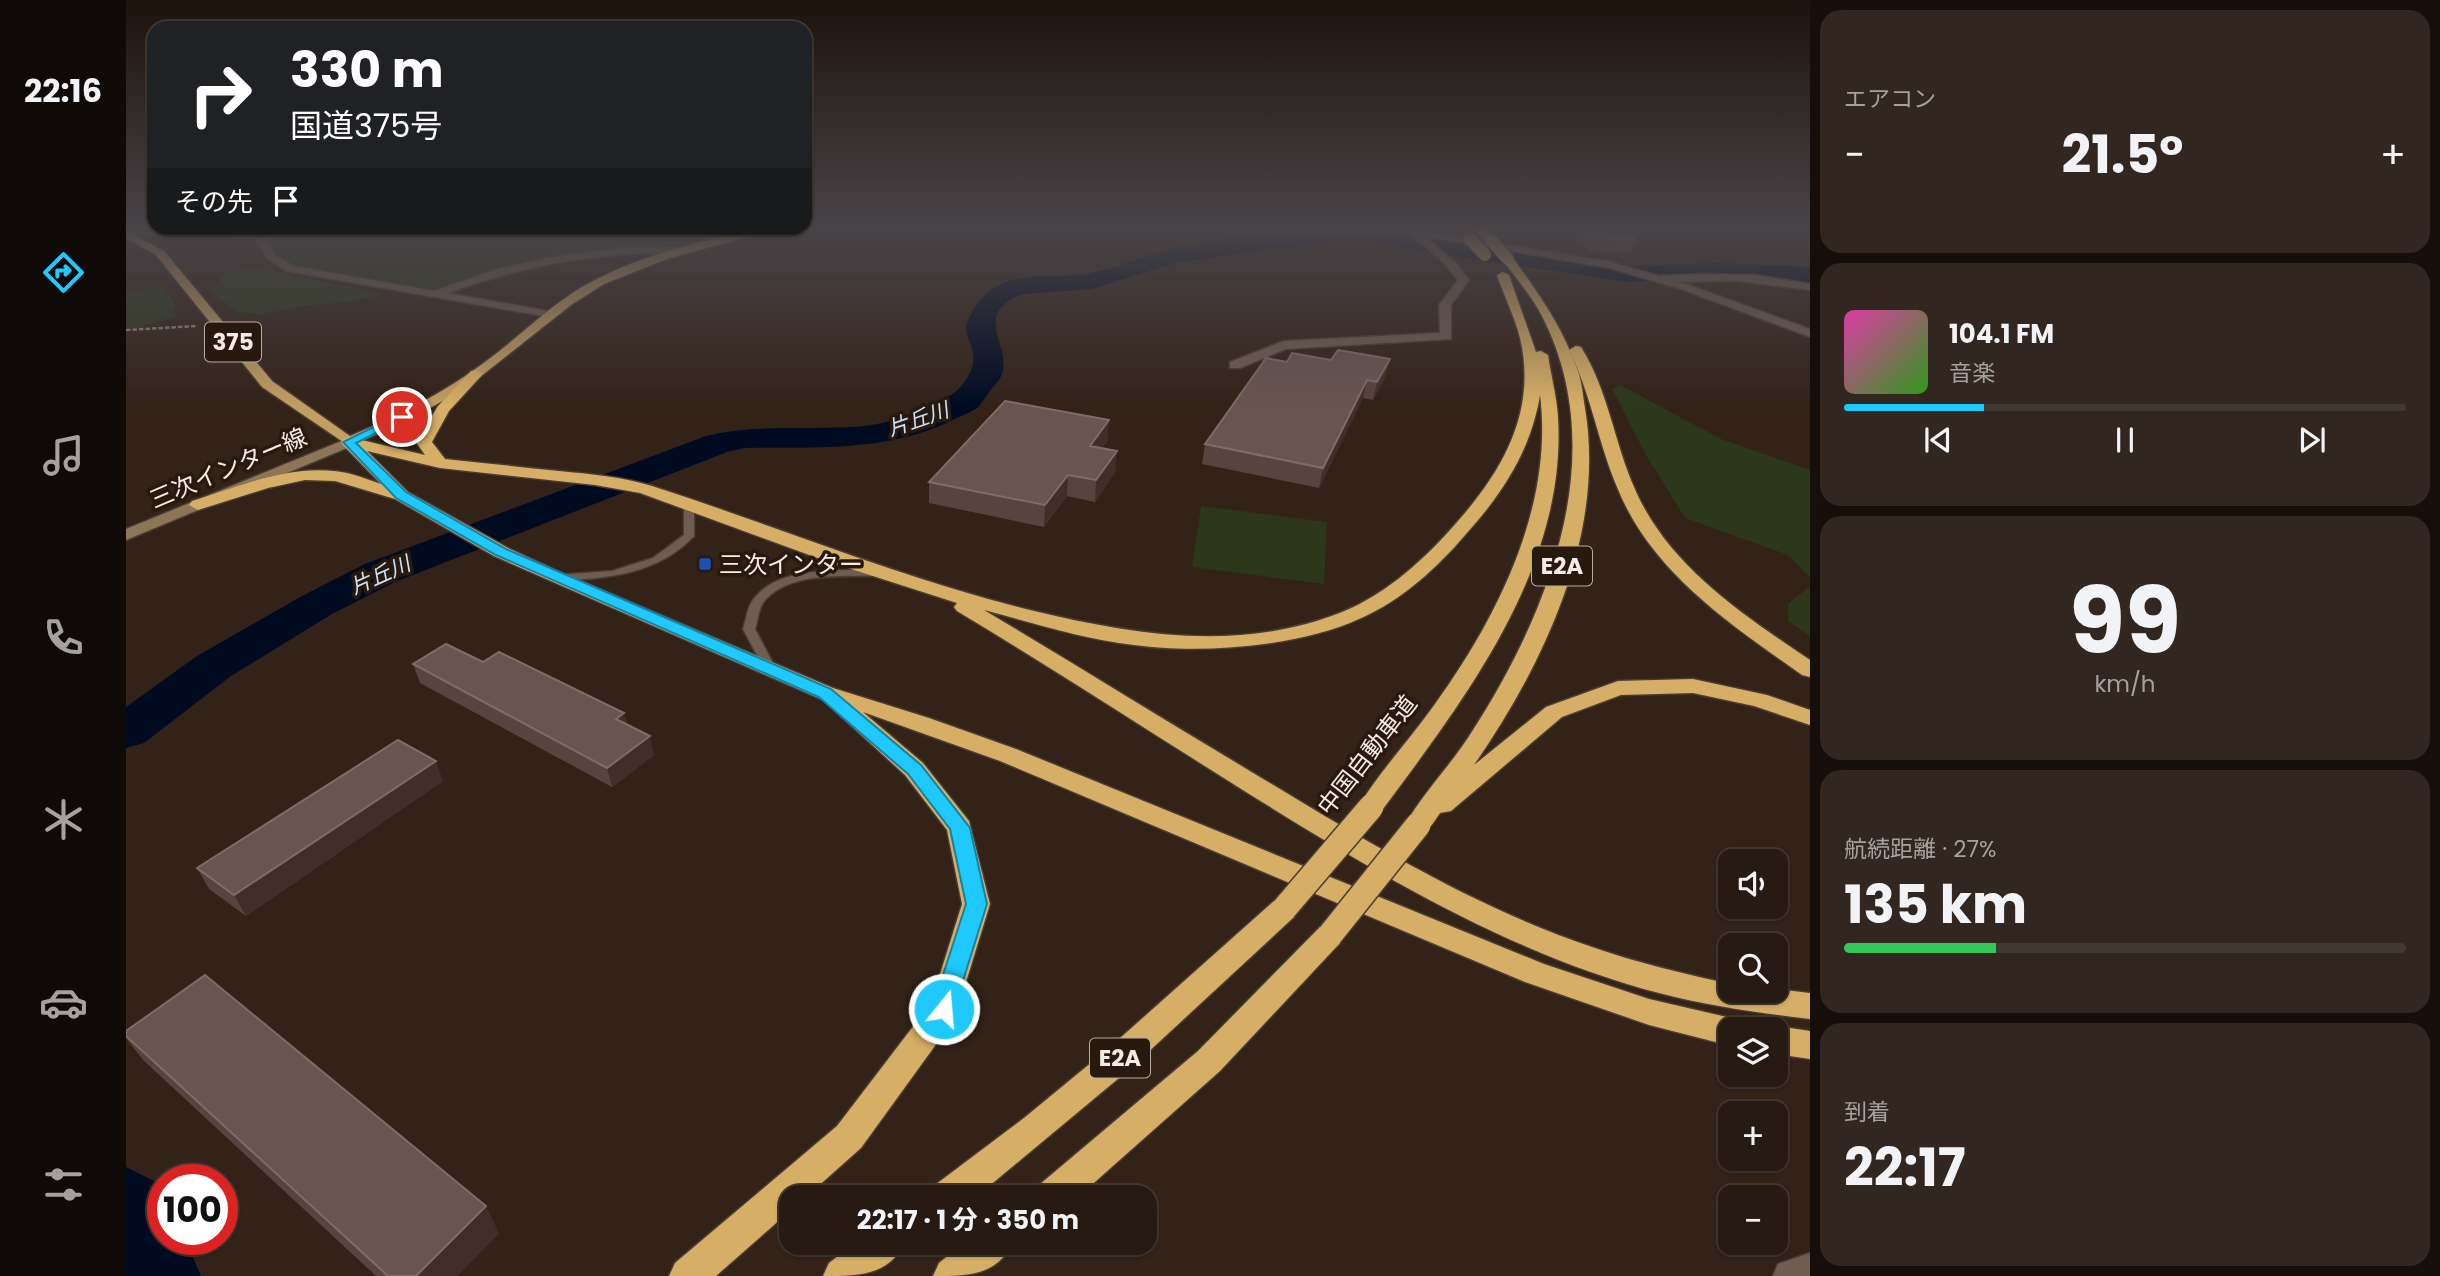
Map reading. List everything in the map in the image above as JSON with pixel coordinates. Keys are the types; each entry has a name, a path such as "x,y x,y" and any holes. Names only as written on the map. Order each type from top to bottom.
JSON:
{"highway":[{"name":"375","path":"188,288 267,384 349,442"},
{"path":"440,463 424,442 443,409 476,374 549,314 591,288"},
{"path":"349,442 440,463 595,480 644,489 944,595 1110,636 1194,643 1278,636 1353,614 1408,579 1456,535 1490,496 1513,461 1528,425 1533,397 1528,341 1512,288"},
{"name":"中国自動車道","path":"964,1185 1009,1151 1170,1015 1284,909 1371,807 1440,716 1488,640 1518,578 1537,524 1548,481 1552,439 1551,406 1537,341 1514,288"},
{"name":"中国自動車道","path":"1066,1185 1209,1061 1330,935 1418,825 1483,734 1528,653 1555,588 1572,536 1584,447 1580,406 1563,341 1532,288"},
{"path":"1534,288 1549,306 1591,378 1625,486 1652,536 1683,570 1721,605 1810,670"},
{"path":"349,442 386,426 476,374"},
{"path":"349,442 401,495"},
{"path":"198,505 264,484 305,475 336,476 401,495 501,552 825,693 921,723 1008,755 1535,973 1649,1012 1718,1029"},
{"path":"944,595 1321,826 1417,881 1537,939 1641,976 1770,1003 1810,1006"},
{"path":"1418,825 1554,712 1619,688 1693,686 1759,700 1810,718"},
{"path":"688,1276 849,1137 944,1009 976,904 960,828 914,769 825,693"},
{"path":"1788,1042 1810,1045"},
{"path":"842,1276 870,1255"},
{"path":"952,1276 979,1255"}],"main road":[{"name":"三次インター線","path":"126,536 349,442"}],"street":[{"path":"397,288 549,314"},
{"path":"434,294 454,288"},
{"path":"1235,365 1284,345 1447,336 1443,315 1444,302 1457,288"},
{"path":"1685,288 1810,333"},
{"path":"1790,1276 1810,1270"}],"lane":[{"path":"557,578 613,574 657,560 689,536 689,505"},
{"path":"769,667 749,629 758,601 783,582 819,573 877,573"}],"path":[{"path":"126,330 218,324"}],"green space":[{"path":"164,288 175,305 173,317 138,328 126,328 126,291"},
{"path":"211,288 351,288 382,294 348,302 261,314 238,312 208,290"},
{"path":"415,288 447,288 435,291"},
{"path":"1620,385 1721,439 1810,470 1810,578 1788,555 1685,518 1646,455 1612,389"},
{"path":"1201,506 1327,522 1324,584 1192,567"},
{"path":"1810,586 1810,636 1788,621 1788,604"}],"building":[{"path":"1338,350 1390,359 1377,382 1367,380 1323,468 1205,444 1266,358 1287,362 1292,353 1331,360"},
{"path":"1005,401 1109,420 1090,446 1117,451 1096,480 1068,475 1045,505 929,482"},
{"path":"446,644 483,662 499,652 624,713 616,719 650,736 607,768 413,664"},
{"path":"398,740 436,761 234,895 197,868"},
{"path":"205,975 486,1206 416,1276 388,1276 126,1036 126,1031"}],"waterway":[{"name":"片丘川","path":"126,731 214,666 317,605 380,573 718,443 744,438 865,436 896,430 965,401 987,374 989,355 980,330 982,320 993,302 1006,291 1016,288"},
{"path":"126,1205 131,1210 160,1276"}],"place":[{"name":"三次インター","path":"705,564"}],"route":[{"path":"402,417 349,442 401,495 501,552 825,693 914,769 960,828 976,904 944,1009"}]}
